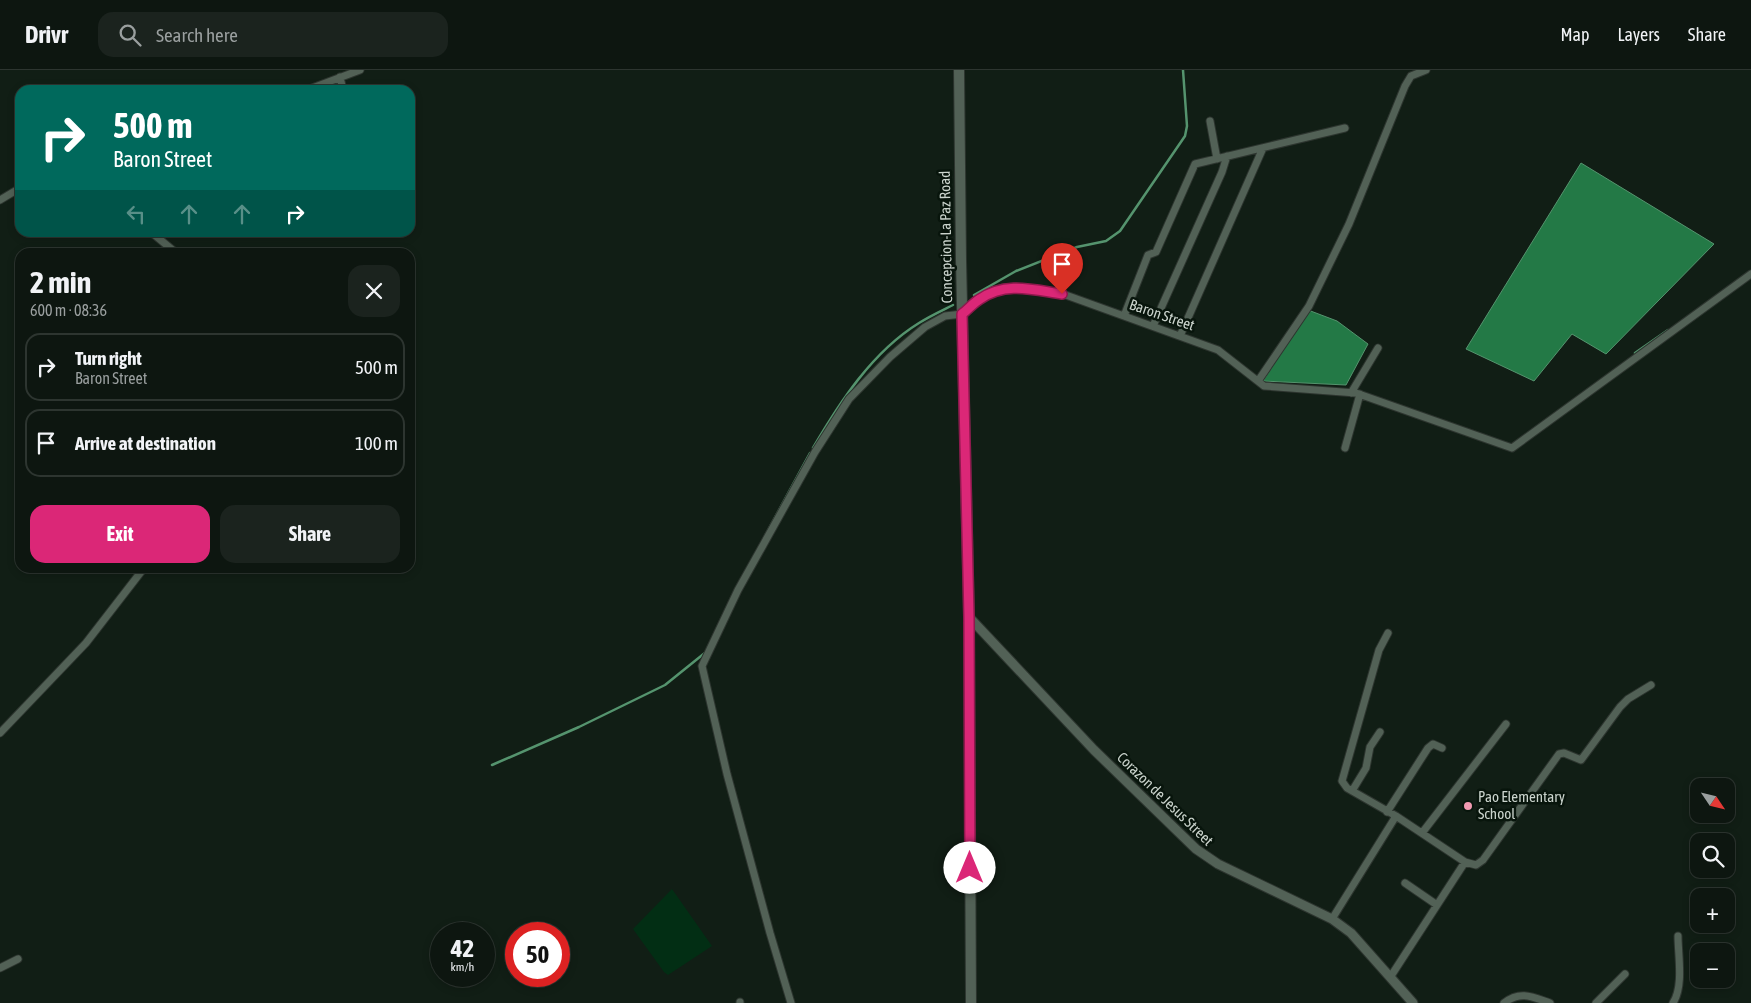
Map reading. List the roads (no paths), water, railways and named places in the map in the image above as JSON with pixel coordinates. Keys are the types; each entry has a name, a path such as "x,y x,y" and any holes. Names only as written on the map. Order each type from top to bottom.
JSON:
{"main road":[{"name":"Concepcion-La Paz Road","path":"959,70 969,617 971,1003"}],"street":[{"path":"320,85 360,70"},
{"path":"1258,381 1313,298 1349,224 1405,86 1411,76 1426,70"},
{"path":"340,77 342,85"},
{"path":"1210,121 1217,159"},
{"path":"1124,316 1148,255 1156,252 1195,164 1345,128"},
{"path":"1180,336 1263,148"},
{"path":"1153,326 1222,172 1227,156"},
{"path":"0,200 15,191"},
{"path":"157,237 170,248"},
{"name":"Baron Street","path":"962,314 990,292 1002,288 1016,287 1062,294 1218,350 1270,388 1360,394 1512,448 1751,274"},
{"path":"791,1003 727,774 702,666 738,590 815,452 849,399 890,357 925,327 945,316 962,314"},
{"path":"1351,393 1378,348"},
{"path":"1345,448 1360,394"},
{"path":"0,734 86,643 140,573"},
{"name":"Corazon de Jesus Street","path":"969,617 1094,750 1196,849 1226,868 1332,919 1350,932 1392,976 1413,1003"},
{"path":"1388,633 1379,650 1342,776 1344,786 1396,816 1465,862 1476,865 1483,860 1559,754 1564,753 1581,760 1620,707 1628,699 1651,684"},
{"path":"1422,833 1506,724"},
{"path":"1352,791 1366,768 1370,746 1380,732"},
{"path":"1387,812 1428,748 1433,744 1442,748"},
{"path":"1332,919 1396,816"},
{"path":"1392,976 1465,862"},
{"path":"1405,883 1437,905"},
{"path":"1673,1003 1677,998 1679,978 1678,936"},
{"path":"0,968 18,959"},
{"path":"1596,1003 1625,974"},
{"path":"1504,1003 1517,995 1525,994 1550,1003"}],"waterway":[{"path":"974,295 1016,271 1077,247 1106,241 1120,231 1185,136 1187,126 1183,70"},
{"path":"813,448 846,396 886,348 919,323 953,305"},
{"path":"1635,353 1668,330"},
{"path":"766,534 810,453"},
{"path":"492,765 579,727 665,685 706,652"}],"place":[{"name":"Pao Elementary School","path":"1468,806"}]}
